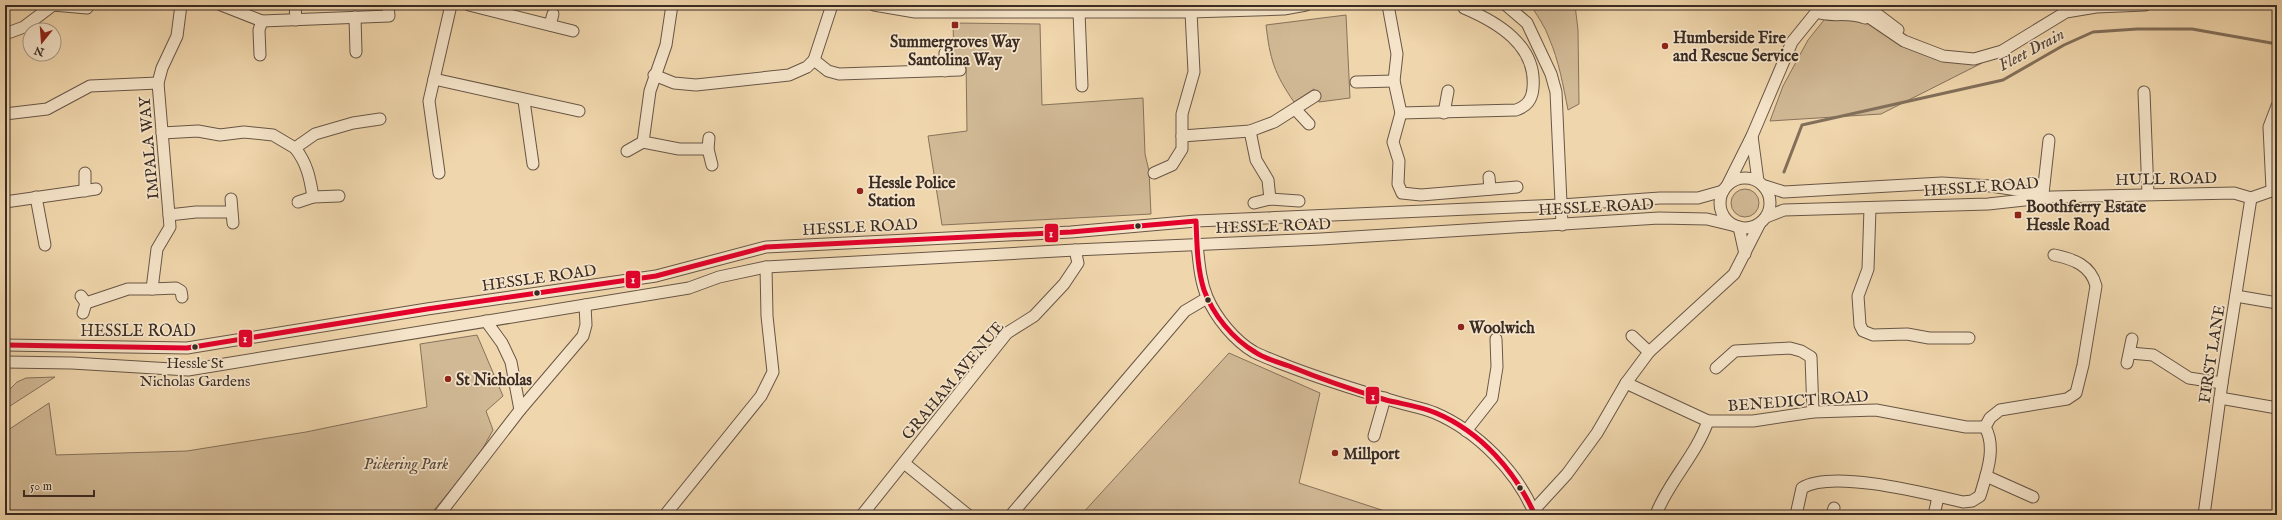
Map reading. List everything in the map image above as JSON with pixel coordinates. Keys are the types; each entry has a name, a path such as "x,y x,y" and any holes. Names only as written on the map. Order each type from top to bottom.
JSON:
{"street":[{"path":"5,34 24,27 53,5 87,8 88,5"},
{"name":"IMPALA WAY","path":"152,289 157,249 170,227 158,84 162,68 177,36 181,5"},
{"path":"221,5 262,21 389,16 388,5"},
{"path":"295,5 296,20"},
{"path":"439,173 428,101 451,5"},
{"path":"469,5 573,31"},
{"path":"643,142 654,75 666,45 672,5"},
{"path":"654,75 674,83 696,85 789,75 807,67 814,60 832,5"},
{"path":"874,5 915,12 1191,12 1284,9 1306,5"},
{"path":"1388,5 1397,54 1394,81 1401,113 1393,142 1399,161 1398,184 1402,192 1421,196 1517,187"},
{"path":"1506,5 1527,23 1551,74 1556,92 1562,225"},
{"path":"1851,5 1904,41 1909,41 1943,56 1974,59 2002,51 2066,12 2096,7 2145,5"},
{"path":"1865,5 1901,32 1909,41"},
{"path":"1401,113 1516,110 1525,107 1532,96 1534,82 1532,71 1523,47 1507,31 1482,20 1464,8"},
{"path":"1763,220 1746,228 1737,227 1728,222 1720,207 1726,188 1752,136 1792,42 1819,9 1825,15 1852,14 1873,21"},
{"path":"1079,12 1082,86"},
{"path":"1154,173 1172,165 1178,158 1182,149 1182,114 1194,72 1191,12"},
{"path":"550,25 553,14"},
{"path":"355,17 356,52"},
{"path":"260,55 260,30 262,21"},
{"path":"945,53 945,71"},
{"path":"814,60 828,71 839,74 960,70"},
{"path":"434,79 524,101 579,112"},
{"path":"1356,82 1394,81"},
{"path":"5,114 47,109 90,86 158,84"},
{"path":"1444,113 1448,91"},
{"path":"2144,92 2148,194"},
{"path":"1182,136 1250,131 1274,122 1314,96"},
{"path":"524,101 533,164"},
{"path":"2251,198 2275,189 2270,126 2277,102"},
{"path":"1295,109 1309,124"},
{"path":"295,148 314,134 353,122 380,119"},
{"path":"162,133 198,131 220,135 244,132 273,135 295,148 303,158 309,175 313,197"},
{"path":"1250,131 1256,160 1268,180 1270,199"},
{"path":"1197,244 1200,274 1207,298 1219,318 1240,342 1254,352 1304,372 1437,414 1466,430 1505,467 1527,496 1534,513 1567,474 1597,433 1626,383 1649,352 1734,274 1771,202 1762,184 1752,136"},
{"path":"2048,195 2049,140"},
{"path":"626,152 643,142 679,149 709,143 712,165"},
{"path":"5,202 91,190 85,173"},
{"path":"1489,177 1490,189"},
{"path":"1726,188 1743,178 1762,184"},
{"name":"HESSLE ROAD","path":"1762,184 1784,192 1942,182 1992,186 2048,195"},
{"name":"HESSLE ROAD","path":"5,345 187,348 427,309 656,276 766,248 1072,232 1196,222 1561,205 1660,198 1698,198 1726,188"},
{"name":"HULL ROAD","path":"2048,195 2234,193 2251,198"},
{"name":"HESSLE ROAD","path":"1763,220 1784,210 1988,204 2048,195"},
{"path":"298,202 313,197 339,196"},
{"path":"36,197 45,245"},
{"name":"FIRST LANE","path":"2204,515 2222,382 2251,198"},
{"path":"170,215 196,212 232,218 232,199"},
{"path":"1254,203 1270,199 1299,201"},
{"path":"1870,208 1868,270 1858,296 1860,325 1863,331 1873,335 1908,334 1929,338 1969,338"},
{"name":"HESSLE ROAD","path":"5,362 72,363 188,370 486,320 689,288 719,277 766,267 1562,225 1659,218 1708,218 1737,227"},
{"path":"1737,227 1745,254"},
{"name":"GRAHAM AVENUE","path":"862,515 1007,333 1034,316 1064,284 1078,263 1075,250"},
{"path":"1796,515 1802,488 1810,483 1866,483 1963,502 1972,501 1980,496 1986,476 1991,449 1985,427 1990,418 2000,410 2067,399 2076,393 2083,365 2096,286 2093,275 2083,265 2054,255"},
{"path":"665,515 761,396 773,372 768,316 766,267"},
{"path":"83,304 128,289 176,288 181,291 182,297"},
{"path":"2236,296 2277,303"},
{"path":"1011,515 1185,311 1207,298"},
{"path":"439,515 520,410 583,336 586,325 585,305"},
{"path":"486,320 502,343 511,362 520,410"},
{"path":"1632,336 1649,352"},
{"path":"1466,430 1492,398 1497,367 1496,339"},
{"path":"2127,363 2132,339"},
{"path":"72,363 73,346"},
{"path":"1716,368 1735,351 1790,348 1801,351 1810,357 1813,412"},
{"path":"2130,352 2153,355 2189,378 2222,382"},
{"name":"BENEDICT ROAD","path":"1626,383 1708,421 1753,421 1813,412 1876,410 1966,427 1985,427"},
{"path":"1374,436 1385,398"},
{"path":"2220,398 2277,408"},
{"path":"1658,515 1657,512 1661,501 1703,435 1708,421"},
{"path":"904,463 968,515"},
{"path":"1986,476 2033,497"},
{"path":"1934,515 1938,496"}],"green space":[{"path":"1531,5 1575,5 1578,30 1579,104 1568,110 1555,55 1545,29"},
{"path":"1852,7 1932,57 1982,63 1881,114 1770,121 1783,86 1808,40 1832,10"},
{"path":"1346,15 1350,98 1319,102 1314,89 1294,102 1277,74 1271,57 1266,25"},
{"path":"953,23 1040,24 1042,105 1143,98 1145,154 1149,171 1151,214 942,225 928,136 967,131 966,61 954,59"},
{"path":"1745,189 1755,193 1759,203 1755,213 1745,217 1735,213 1731,203 1735,193"},
{"name":"Pickering Park","path":"477,335 503,396 486,411 493,430 478,457 430,515 5,515 5,432 49,403 56,455 187,451 306,432 427,407 420,344"},
{"path":"1229,353 1320,393 1299,483 1397,515 1081,515"},
{"path":"55,377 10,406 5,399 5,394 17,382 26,378"}],"waterway":[{"name":"Fleet Drain","path":"1784,172 1802,125 2003,80 2064,45 2093,32 2137,29 2192,29 2277,44"}],"transit line":[{"name":"1","path":"5,345 187,348 427,309 656,276 766,247 1071,232 1196,221 1199,265 1204,290 1218,317 1225,326 1247,347 1272,360 1325,380 1386,400 1430,411 1452,421 1482,442 1507,468 1527,499 1535,515"}],"place":[{"name":"Summergroves Way Santolina Way","path":"955,25"},
{"name":"Humberside Fire and Rescue Service","path":"1665,46"},
{"name":"Hessle Police Station","path":"860,191"},
{"name":"Boothferry Estate Hessle Road","path":"2018,215"},
{"name":"Woolwich","path":"1461,327"},
{"name":"Hessle St Nicholas Gardens","path":"195,347"},
{"name":"St Nicholas","path":"448,379"},
{"name":"Millport","path":"1335,453"}]}
